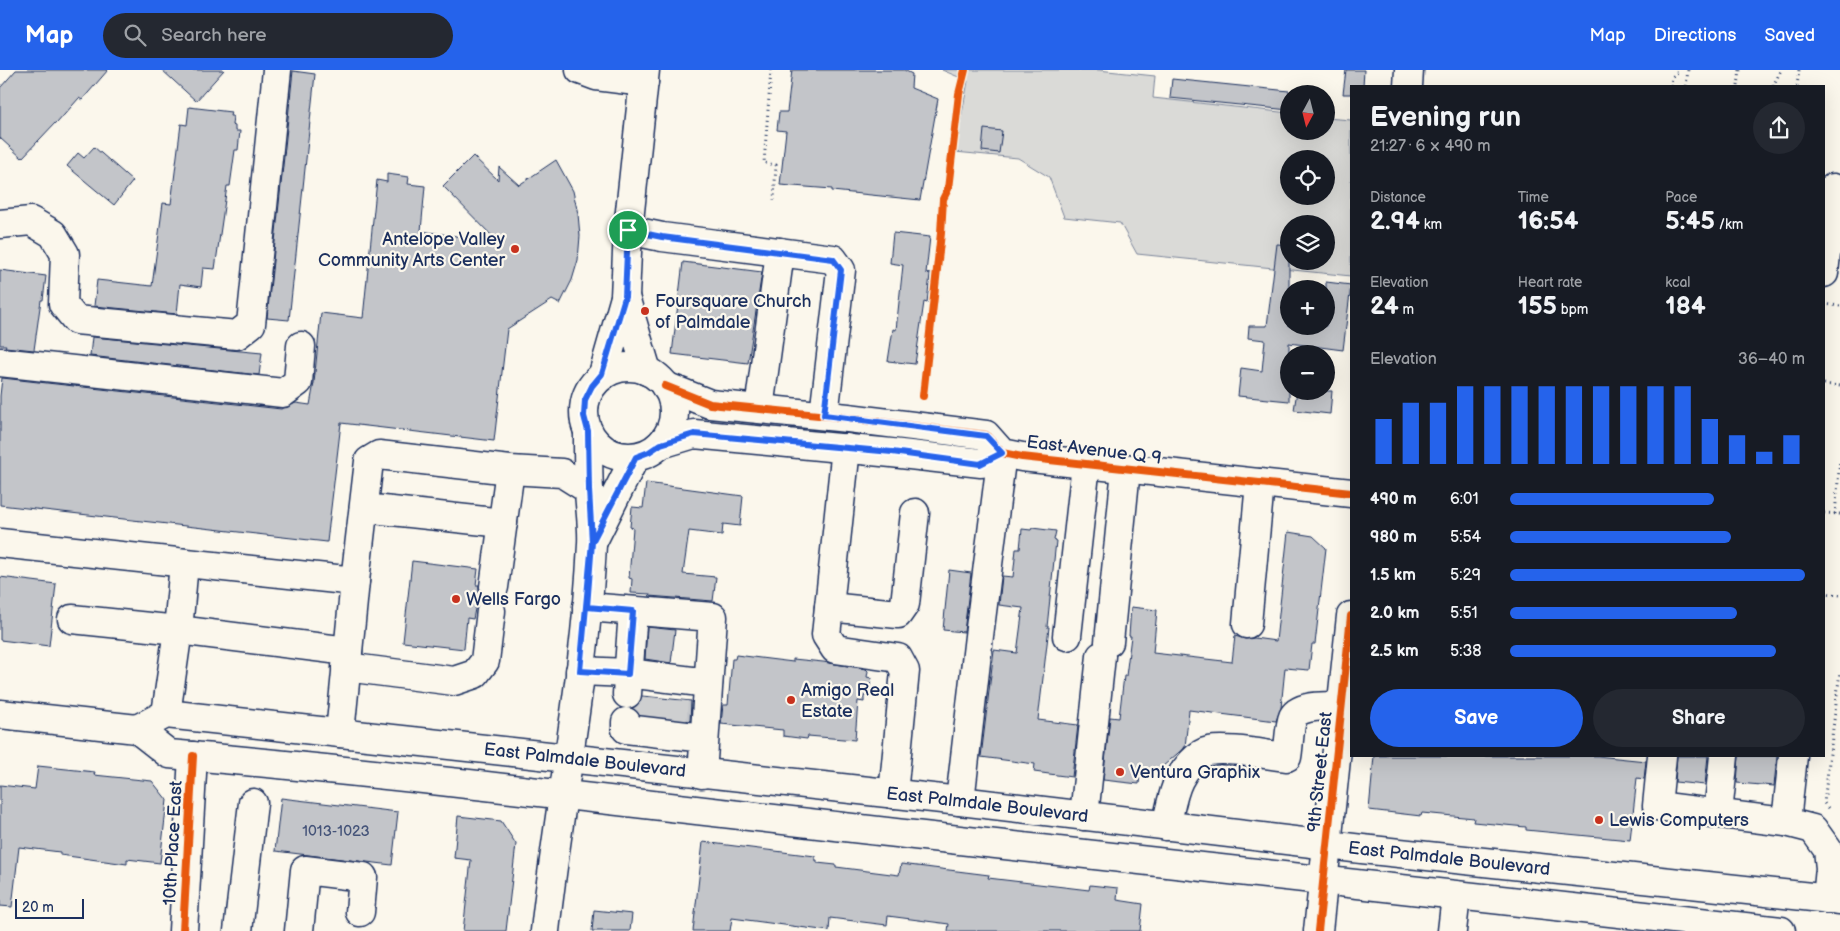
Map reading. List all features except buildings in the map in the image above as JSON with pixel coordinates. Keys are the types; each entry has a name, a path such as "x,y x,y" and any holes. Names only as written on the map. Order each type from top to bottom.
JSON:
{"main road":[{"path":"0,224 31,221 53,234 65,254 63,304 76,320 237,335 251,324 277,70"},
{"path":"545,931 550,884 565,794 580,671 592,542 588,431 584,416 585,400 592,386 602,374 625,297 628,230 645,76 596,76 580,70"},
{"path":"1408,85 1409,70"},
{"path":"1825,264 1833,188"},
{"path":"628,230 662,237 833,259 841,270 824,415"},
{"path":"759,409 780,252"},
{"path":"625,297 656,379"},
{"path":"0,362 283,393 298,382 301,346"},
{"path":"588,431 596,443 608,452 621,456 636,457 649,452 661,444 669,433 674,420 674,405 670,392 656,379 632,367 602,374"},
{"name":"East Avenue Q 9","path":"656,379 710,404 824,415 986,436 1002,453 1022,457 1350,493"},
{"name":"East Avenue Q 9","path":"661,444 694,434 846,448 980,464 1002,453"},
{"path":"846,448 826,635 835,649 898,658 905,671 893,794"},
{"path":"960,801 1002,453"},
{"path":"340,733 369,461 379,455 510,470 562,473 589,490"},
{"path":"592,542 636,457"},
{"path":"1067,636 1086,464"},
{"path":"1084,816 1126,469"},
{"path":"72,619 178,630 347,659 454,681 475,674 485,661 510,470"},
{"path":"1247,624 1260,484"},
{"path":"364,508 503,523"},
{"path":"829,607 898,614 905,604 915,512"},
{"path":"0,543 355,581"},
{"path":"0,714 137,729 166,714 178,630 184,563"},
{"path":"587,607 713,617 702,774"},
{"path":"633,611 638,685"},
{"name":"9th Street East","path":"1318,931 1342,707 1349,667 1350,642"},
{"path":"580,671 638,685 675,689 708,682"},
{"path":"1166,826 1178,781 1189,766 1200,756 1208,751 1227,751 1287,757 1293,717 1300,710 1322,706 1342,707"},
{"name":"East Palmdale Boulevard","path":"166,714 569,757 642,768 960,801 1328,845 1833,899"},
{"path":"642,768 639,726 704,738"},
{"name":"East Palmdale Boulevard","path":"137,729 169,754 565,794 674,808 1456,896 1653,924 1781,931"},
{"name":"10th Place East","path":"183,931 193,756"},
{"path":"1662,757 1657,806 1786,822 1813,829 1828,850 1833,899"},
{"path":"1718,813 1724,757"},
{"path":"1786,822 1793,757"},
{"path":"238,931 253,803"},
{"path":"299,931 305,870 364,877 360,912"},
{"path":"1452,931 1456,896"}],"path":[{"path":"771,70 764,163 776,165 774,200"},
{"path":"1671,85 1672,77 1680,70"},
{"path":"1686,85 1688,70"},
{"path":"1738,85 1740,70"},
{"path":"1774,85 1781,70"},
{"path":"1797,85 1799,70"},
{"path":"1825,304 1840,306"},
{"path":"1825,384 1840,386"},
{"path":"1835,514 1840,460"},
{"path":"1825,512 1840,514"},
{"path":"1825,593 1840,596"},
{"path":"1829,809 1824,803 1840,671"}],"shaded area":[{"path":"942,70 1098,70 1155,76 1153,98 1280,112 1280,140 1335,140 1335,119 1350,120 1350,276 1293,270 1335,270 1335,215 1280,215 1280,269 1137,254 1120,223 1064,217 1049,177 1018,158 955,152 968,81"}],"tunnel":[{"path":"645,724 647,697"},
{"path":"672,727 674,700"}],"cycle path":[{"path":"923,396 943,199 948,189 959,94 965,70"},
{"path":"665,386 710,404 986,435 1002,453 1022,457 1350,493"},
{"path":"1318,931 1350,626"},
{"path":"183,931 193,756"}],"place":[{"name":"Antelope Valley Community Arts Center","path":"515,249"},
{"name":"Foursquare Church of Palmdale","path":"645,311"},
{"name":"Wells Fargo","path":"456,599"},
{"name":"Amigo Real Estate","path":"791,700"},
{"name":"Ventura Graphix","path":"1120,772"},
{"name":"Lewis Computers","path":"1599,820"}],"route":[{"path":"628,230 625,297 602,374 592,386 585,400 584,416 588,431 592,542 580,671 628,674 633,611 587,607 592,542 636,457 649,452 661,444 694,434 892,452 980,464 1002,453 986,436 824,415 841,270 833,259 662,237 628,230"}]}
